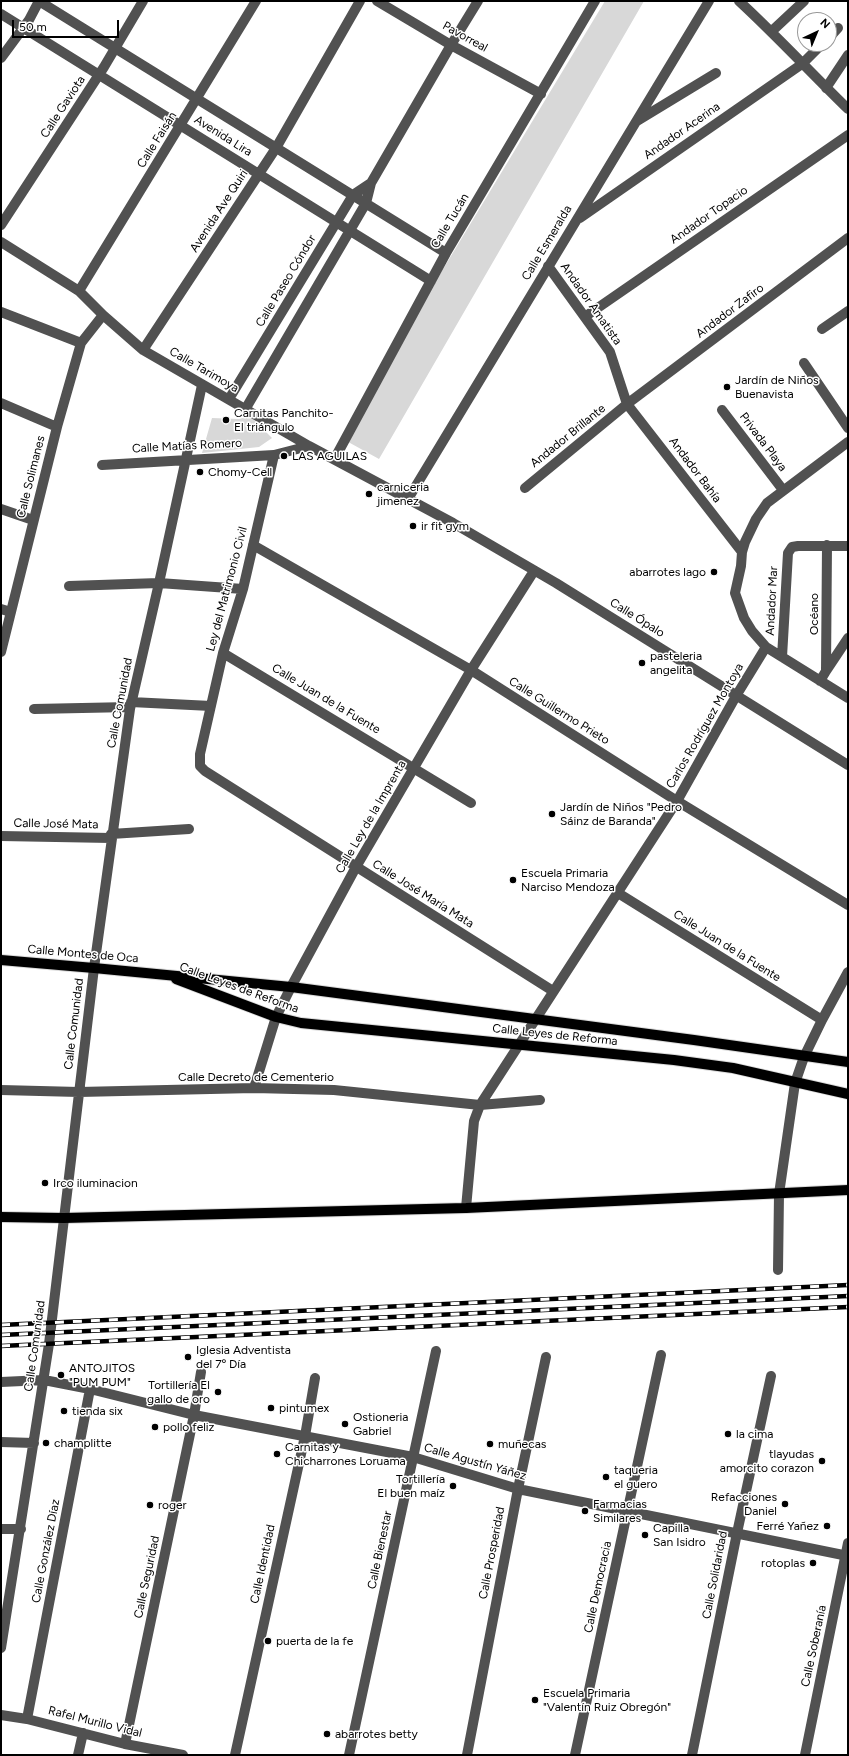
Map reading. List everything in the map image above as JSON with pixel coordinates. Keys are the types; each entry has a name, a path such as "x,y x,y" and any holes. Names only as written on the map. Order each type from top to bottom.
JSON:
{"main road":[{"name":"Calle Montes de Oca","path":"1,960 163,974"},
{"name":"Calle Leyes de Reforma","path":"163,974 291,987 694,1040 804,1057 848,1062"},
{"name":"Calle Leyes de Reforma","path":"163,974 276,1017 301,1023 336,1028 520,1044 674,1060 733,1068 848,1094"},
{"path":"1,1217 64,1218 466,1208 848,1190"}],"street":[{"name":"Avenida Lira","path":"39,1 446,253"},
{"path":"1,58 24,27 39,1"},
{"name":"Calle Gaviota","path":"1,225 100,74 143,1"},
{"name":"Calle Faisán","path":"79,291 256,1"},
{"name":"Avenida Ave Quiri","path":"143,350 276,148 360,1"},
{"name":"Pavorreal","path":"377,1 451,45 541,94"},
{"name":"Calle Paseo Cóndor","path":"246,408 366,203 371,183 478,1"},
{"name":"Calle Tucán","path":"335,458 446,253 595,1"},
{"name":"Calle Esmeralda","path":"408,500 709,1"},
{"path":"739,1 772,31 802,64 848,109"},
{"path":"772,31 804,1"},
{"name":"Avenida Lira","path":"1,14 431,280"},
{"name":"Andador Acerina","path":"576,220 802,64 814,52"},
{"path":"826,88 848,55"},
{"path":"636,122 716,73"},
{"name":"Andador Topacio","path":"586,316 848,135"},
{"name":"Calle Paseo Cóndor","path":"229,399 353,195 371,183"},
{"name":"Andador Zafiro","path":"627,404 848,238"},
{"name":"Calle Tarimoya","path":"1,242 79,291 103,315 143,350 202,385 246,408 309,446 335,458 408,500"},
{"name":"Andador Amatista","path":"548,266 586,316 610,352 627,404"},
{"path":"822,329 848,311"},
{"path":"1,312 81,343"},
{"name":"Calle Solimanes","path":"1,652 6,611 33,520 81,343 103,315"},
{"path":"804,363 848,428"},
{"name":"Calle Comunidad","path":"1,1648 44,1380 94,968 130,705 187,459 202,385"},
{"path":"1,404 57,427"},
{"name":"Andador Brillante","path":"525,488 627,404"},
{"name":"Andador Bahía","path":"627,404 742,552"},
{"name":"Privada Playa","path":"722,410 783,490"},
{"path":"848,442 767,503 756,519 742,552 741,566 735,593 744,618 752,631 766,647 848,698"},
{"path":"274,455 309,446"},
{"name":"Calle Matías Romero","path":"102,465 274,455"},
{"name":"Ley del Matrimonio Civil","path":"200,766 200,754 223,653 243,589 274,455"},
{"name":"Calle Ópalo","path":"408,500 453,523 534,571 848,765"},
{"path":"1,508 33,520"},
{"name":"Calle Guillermo Prieto","path":"253,545 471,670 677,801 848,905"},
{"path":"827,545 848,546"},
{"name":"Andador Mar","path":"782,657 788,553 792,547 827,545"},
{"name":"Océano","path":"826,671 827,545"},
{"name":"Calle Ley de la Imprenta","path":"254,1088 276,1017 291,987 356,867 471,670 534,571"},
{"path":"69,586 159,583 243,589"},
{"path":"820,681 848,638"},
{"name":"Carlos Rodríguez Montoya","path":"466,1208 474,1121 480,1105 677,801 736,696 766,647"},
{"name":"Calle Juan de la Fuente","path":"223,653 471,803"},
{"path":"34,709 130,705 211,706"},
{"name":"Calle José María Mata","path":"200,766 205,771 553,991"},
{"path":"111,836 189,829"},
{"name":"Calle José Mata","path":"1,836 111,836"},
{"name":"Calle Juan de la Fuente","path":"618,894 822,1020"},
{"path":"778,1270 779,1194 795,1083 804,1057 848,972"},
{"name":"Calle Decreto de Cementerio","path":"1,1090 79,1092 254,1088 334,1090 480,1105 540,1100"},
{"name":"Calle Bienestar","path":"349,1755 436,1351"},
{"name":"Calle Democracia","path":"575,1755 661,1355"},
{"name":"Calle Prosperidad","path":"467,1755 518,1489 546,1357"},
{"name":"Calle Seguridad","path":"125,1744 202,1372"},
{"name":"Calle Solidaridad","path":"692,1755 737,1533 771,1376"},
{"name":"Calle Identidad","path":"235,1755 305,1436 315,1378"},
{"name":"Calle Agustín Yáñez","path":"1,1382 44,1380 90,1389 194,1415 413,1457 518,1489 847,1555"},
{"name":"Calle González Díaz","path":"27,1719 90,1389"},
{"path":"1,1442 34,1443"},
{"path":"1,1528 21,1529"},
{"name":"Calle Soberanía","path":"805,1755 847,1555 848,1543"},
{"name":"Rafel Murillo Vidal","path":"1,1715 27,1719 125,1744 183,1755"},
{"path":"78,1755 83,1733"}],"shaded area":[{"path":"605,1 644,1 379,459 341,438"},
{"path":"250,416 272,438 259,447 202,453 212,418 239,419"}],"railway":[{"path":"1,1325 848,1285"},
{"path":"1,1335 848,1296"},
{"path":"1,1346 848,1307"}],"place":[{"name":"Jardín de Niños Buenavista","path":"727,387"},
{"name":"Carnitas Panchito- El triángulo","path":"226,420"},
{"name":"LAS AGUILAS","path":"284,456"},
{"name":"Chomy-Cell","path":"200,472"},
{"name":"carniceria jimenez","path":"369,494"},
{"name":"ir fit gym","path":"413,526"},
{"name":"abarrotes lago","path":"714,572"},
{"name":"pasteleria angelita","path":"642,663"},
{"name":"Jardín de Niños \"Pedro Sáinz de Baranda\"","path":"552,814"},
{"name":"Escuela Primaria Narciso Mendoza","path":"513,880"},
{"name":"Irco iluminacion","path":"45,1183"},
{"name":"Iglesia Adventista del 7º Día","path":"188,1357"},
{"name":"ANTOJITOS \"PUM PUM\"","path":"61,1375"},
{"name":"Tortillería El gallo de oro","path":"218,1392"},
{"name":"pintumex","path":"271,1408"},
{"name":"tienda six","path":"64,1411"},
{"name":"Ostioneria Gabriel","path":"345,1424"},
{"name":"pollo feliz","path":"155,1427"},
{"name":"la cima","path":"728,1434"},
{"name":"champlitte","path":"46,1443"},
{"name":"muñecas","path":"490,1444"},
{"name":"Carnitas y Chicharrones Loruama","path":"277,1454"},
{"name":"tlayudas amorcito corazon","path":"822,1461"},
{"name":"taqueria el guero","path":"606,1477"},
{"name":"Tortillería El buen maíz","path":"453,1486"},
{"name":"Refacciones Daniel","path":"785,1504"},
{"name":"roger","path":"150,1505"},
{"name":"Farmacias Similares","path":"585,1511"},
{"name":"Ferré Yañez","path":"827,1526"},
{"name":"Capilla San Isidro","path":"645,1535"},
{"name":"rotoplas","path":"813,1563"},
{"name":"puerta de la fe","path":"268,1641"},
{"name":"Escuela Primaria \"Valentín Ruiz Obregón\"","path":"535,1700"},
{"name":"abarrotes betty","path":"327,1734"}]}
